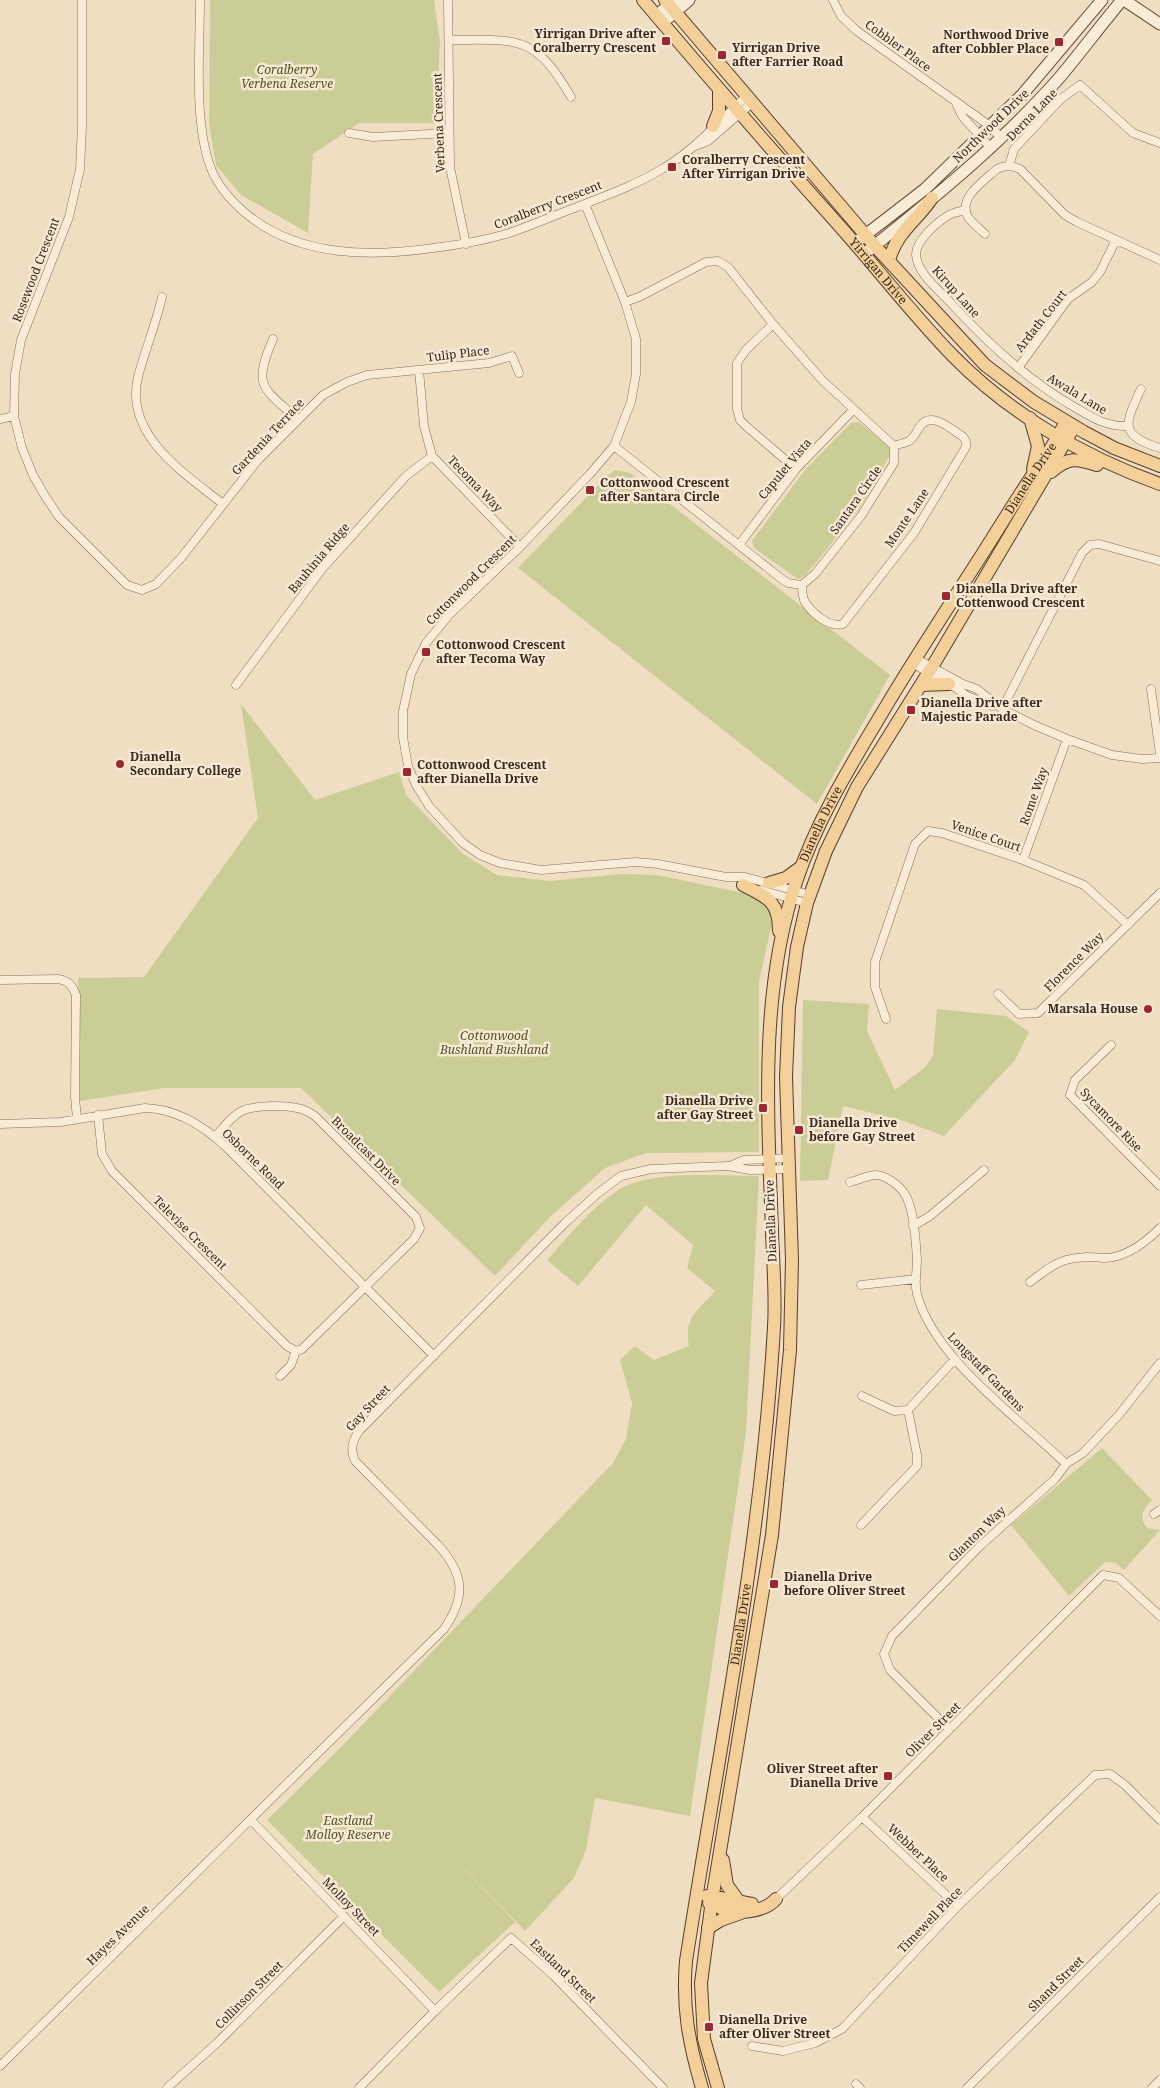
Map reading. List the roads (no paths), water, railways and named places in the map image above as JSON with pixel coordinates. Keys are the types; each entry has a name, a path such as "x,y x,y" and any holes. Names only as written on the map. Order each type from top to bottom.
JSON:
{"main road":[{"name":"Yirrigan Drive","path":"642,0 862,255 953,356 985,386 1062,439 1126,472 1160,485"},
{"name":"Yirrigan Drive","path":"671,4 874,245 985,365 1034,402 1070,424 1114,448 1160,466"},
{"path":"713,126 719,111 719,90"},
{"path":"889,260 896,241 903,230 924,211 932,198"},
{"path":"1030,418 1038,446 1038,477 1069,460 1080,459 1145,484 1160,485"},
{"name":"Dianella Drive","path":"702,2088 686,2024 684,1994 686,1961 755,1534 770,1389 775,1304 770,1164 770,1019 779,943 810,845 841,781 914,660 1038,477 1070,424"},
{"name":"Dianella Drive","path":"718,2088 704,2039 702,1974 712,1900 772,1535 786,1395 792,1304 790,1164 786,1078 789,1007 797,947 809,899 826,851 857,787 930,670 1038,477"},
{"path":"921,685 949,684"},
{"path":"769,884 786,878 802,868"},
{"path":"743,885 767,897 773,904 779,920 779,943"},
{"path":"721,1845 726,1881 743,1907"},
{"path":"701,1864 704,1890 712,1900"},
{"path":"691,1927 712,1900 720,1898 743,1907"},
{"path":"708,1928 743,1907 776,1898"}],"street":[{"name":"Rosewood Crescent","path":"82,0 80,169 69,217 21,340 14,374 14,416 22,448 33,475 59,517 127,585 142,590"},
{"name":"Coralberry Crescent","path":"200,0 200,123 212,170 223,190 238,208 264,228 290,240 330,249 375,254 396,253 466,244 506,234 585,204 663,169 693,147 713,126 737,111"},
{"name":"Verbena Crescent","path":"448,0 450,167 466,244"},
{"path":"659,19 671,4 689,0"},
{"name":"Cobbler Place","path":"833,0 841,16 857,30 990,126 1000,137"},
{"name":"Northwood Drive","path":"854,244 925,189 990,126 1047,68 1102,0"},
{"path":"1123,0 1160,24"},
{"name":"Northwood Drive","path":"862,255 959,176 1000,137 1059,77 1123,0"},
{"path":"449,40 508,40 528,46 541,55 558,75 571,97"},
{"name":"Derna Lane","path":"1009,166 1014,149 1061,99 1080,85 1133,134 1160,143"},
{"name":"Coralberry Crescent","path":"693,147 708,141 750,98"},
{"name":"Cobbler Place","path":"956,103 962,116 990,146"},
{"path":"350,133 373,137 449,134"},
{"path":"985,234 968,217 966,210 968,196 997,168 1009,166 1020,169 1065,215 1090,230 1160,260"},
{"name":"Cottonwood Crescent","path":"585,204 625,302 636,339 636,374 631,402 614,446 590,474 520,547 450,614 426,643 410,674 403,711 403,737 408,766 429,806 464,843 480,855 500,863 541,870 636,862 679,867 726,877 745,877 769,884 793,895"},
{"name":"Kirup Lane","path":"966,210 949,215 919,242 916,249 918,262 921,270 978,333 1018,368"},
{"name":"Ardath Court","path":"1018,368 1068,299 1092,282 1100,272 1116,240"},
{"path":"625,302 639,297 706,262 718,261 728,267 773,324 823,381 894,446"},
{"path":"162,296 157,320 138,378 135,397 138,415 144,430 156,445 186,475 224,504"},
{"path":"773,324 740,356 737,370 736,409 740,420 796,469"},
{"path":"273,339 262,369 261,382 298,420"},
{"name":"Tulip Place","path":"419,370 489,363 512,356 519,373"},
{"name":"Awala Lane","path":"1018,368 1054,395 1103,423 1128,426"},
{"name":"Gardenia Terrace","path":"142,590 156,584 181,558 258,460 323,395 347,382 367,375 419,370"},
{"name":"Tecoma Way","path":"419,370 424,426 432,456 520,547"},
{"path":"1141,389 1130,413 1128,426 1133,436 1160,448"},
{"name":"Capulet Vista","path":"739,545 796,469 853,410"},
{"path":"0,419 14,416"},
{"name":"Monte Lane","path":"802,586 805,602 812,609 831,625 843,624 914,533 966,447 966,443 961,435 942,422 926,420 922,422 909,441 894,446"},
{"path":"614,446 783,580 802,586"},
{"name":"Santara Circle","path":"802,586 815,574 861,516 894,463 894,446"},
{"name":"Bauhinia Ridge","path":"236,686 322,569 406,476 432,456"},
{"path":"1000,707 1082,553 1090,545 1099,544 1160,561"},
{"path":"914,660 972,699 994,707 1000,707"},
{"path":"930,670 977,689 1000,707 1067,739 1119,756 1142,759 1160,758"},
{"path":"1151,689 1160,754"},
{"name":"Rome Way","path":"1023,860 1067,739"},
{"name":"Venice Court","path":"886,1018 874,986 875,962 915,844 928,831 942,832 1023,860 1084,885 1128,925"},
{"name":"Cottonwood Crescent","path":"726,877 743,885 809,899"},
{"name":"Florence Way","path":"998,994 1020,1014 1038,1013 1160,893"},
{"path":"0,980 58,979 66,980 72,985 76,995 75,1097 77,1119"},
{"name":"Sycamore Rise","path":"1110,1045 1075,1080 1070,1095 1160,1186"},
{"name":"Broadcast Drive","path":"215,1137 231,1119 247,1109 256,1107 297,1108 306,1111 315,1116 416,1217 420,1228 414,1239 366,1288"},
{"name":"Osborne Road","path":"0,1124 43,1124 145,1108 156,1108 185,1118 215,1137 434,1356"},
{"name":"Televise Crescent","path":"98,1115 102,1154 112,1171 287,1346 296,1350"},
{"name":"Gay Street","path":"251,1820 444,1629 454,1615 459,1597 460,1583 458,1572 450,1558 355,1461 351,1451 353,1440 359,1431 565,1223 597,1194 621,1176 651,1169 728,1166 750,1170 770,1164 790,1164"},
{"path":"913,1226 930,1216 984,1170"},
{"name":"Longstaff Gardens","path":"850,1182 876,1175 892,1181 904,1192 910,1204 913,1226 917,1259 917,1293 933,1332 955,1359 993,1398 1066,1464"},
{"path":"1030,1282 1049,1267 1064,1260 1090,1256 1106,1258 1128,1252 1160,1228"},
{"path":"861,1285 916,1279"},
{"path":"280,1376 291,1365 296,1350 307,1346 366,1288"},
{"path":"862,1396 894,1411 908,1410 955,1359"},
{"name":"Glanton Way","path":"949,1729 890,1670 884,1654 892,1636 992,1534 1055,1479 1066,1464 1082,1453 1118,1416 1160,1363"},
{"path":"861,1525 917,1466 917,1454 908,1410"},
{"name":"Oliver Street","path":"776,1898 862,1817 1103,1575 1119,1578 1160,1616"},
{"name":"Timewell Place","path":"752,2046 783,2051 815,2043 842,2029 958,1906 1095,1775 1110,1774 1125,1785 1160,1820"},
{"name":"Webber Place","path":"862,1817 958,1906"},
{"name":"Molloy Street","path":"251,1820 435,2011"},
{"name":"Hayes Avenue","path":"0,2066 251,1820"},
{"name":"Shand Street","path":"967,2088 1160,1896"},
{"name":"Collinson Street","path":"167,2088 218,2042 344,1916"},
{"name":"Eastland Street","path":"359,2088 511,1938 554,1976 663,2088"},
{"path":"1152,2088 1160,2080"}],"place":[{"name":"Yirrigan Drive after Coralberry Crescent","path":"666,41"},
{"name":"Northwood Drive after Cobbler Place","path":"1059,42"},
{"name":"Yirrigan Drive after Farrier Road","path":"722,55"},
{"name":"Coralberry Crescent After Yirrigan Drive","path":"672,167"},
{"name":"Cottonwood Crescent after Santara Circle","path":"590,490"},
{"name":"Dianella Drive after Cottenwood Crescent","path":"946,596"},
{"name":"Cottonwood Crescent after Tecoma Way","path":"426,652"},
{"name":"Dianella Drive after Majestic Parade","path":"911,710"},
{"name":"Dianella Secondary College","path":"120,764"},
{"name":"Cottonwood Crescent after Dianella Drive","path":"407,772"},
{"name":"Marsala House","path":"1148,1009"},
{"name":"Dianella Drive after Gay Street","path":"763,1108"},
{"name":"Dianella Drive before Gay Street","path":"799,1130"},
{"name":"Dianella Drive before Oliver Street","path":"774,1584"},
{"name":"Oliver Street after Dianella Drive","path":"888,1776"},
{"name":"Dianella Drive after Oliver Street","path":"709,2027"}],"park label":[{"name":"Coralberry Verbena Reserve","path":"287,77"},
{"name":"Cottonwood Bushland Bushland","path":"494,1043"},
{"name":"Eastland Molloy Reserve","path":"348,1828"}]}
